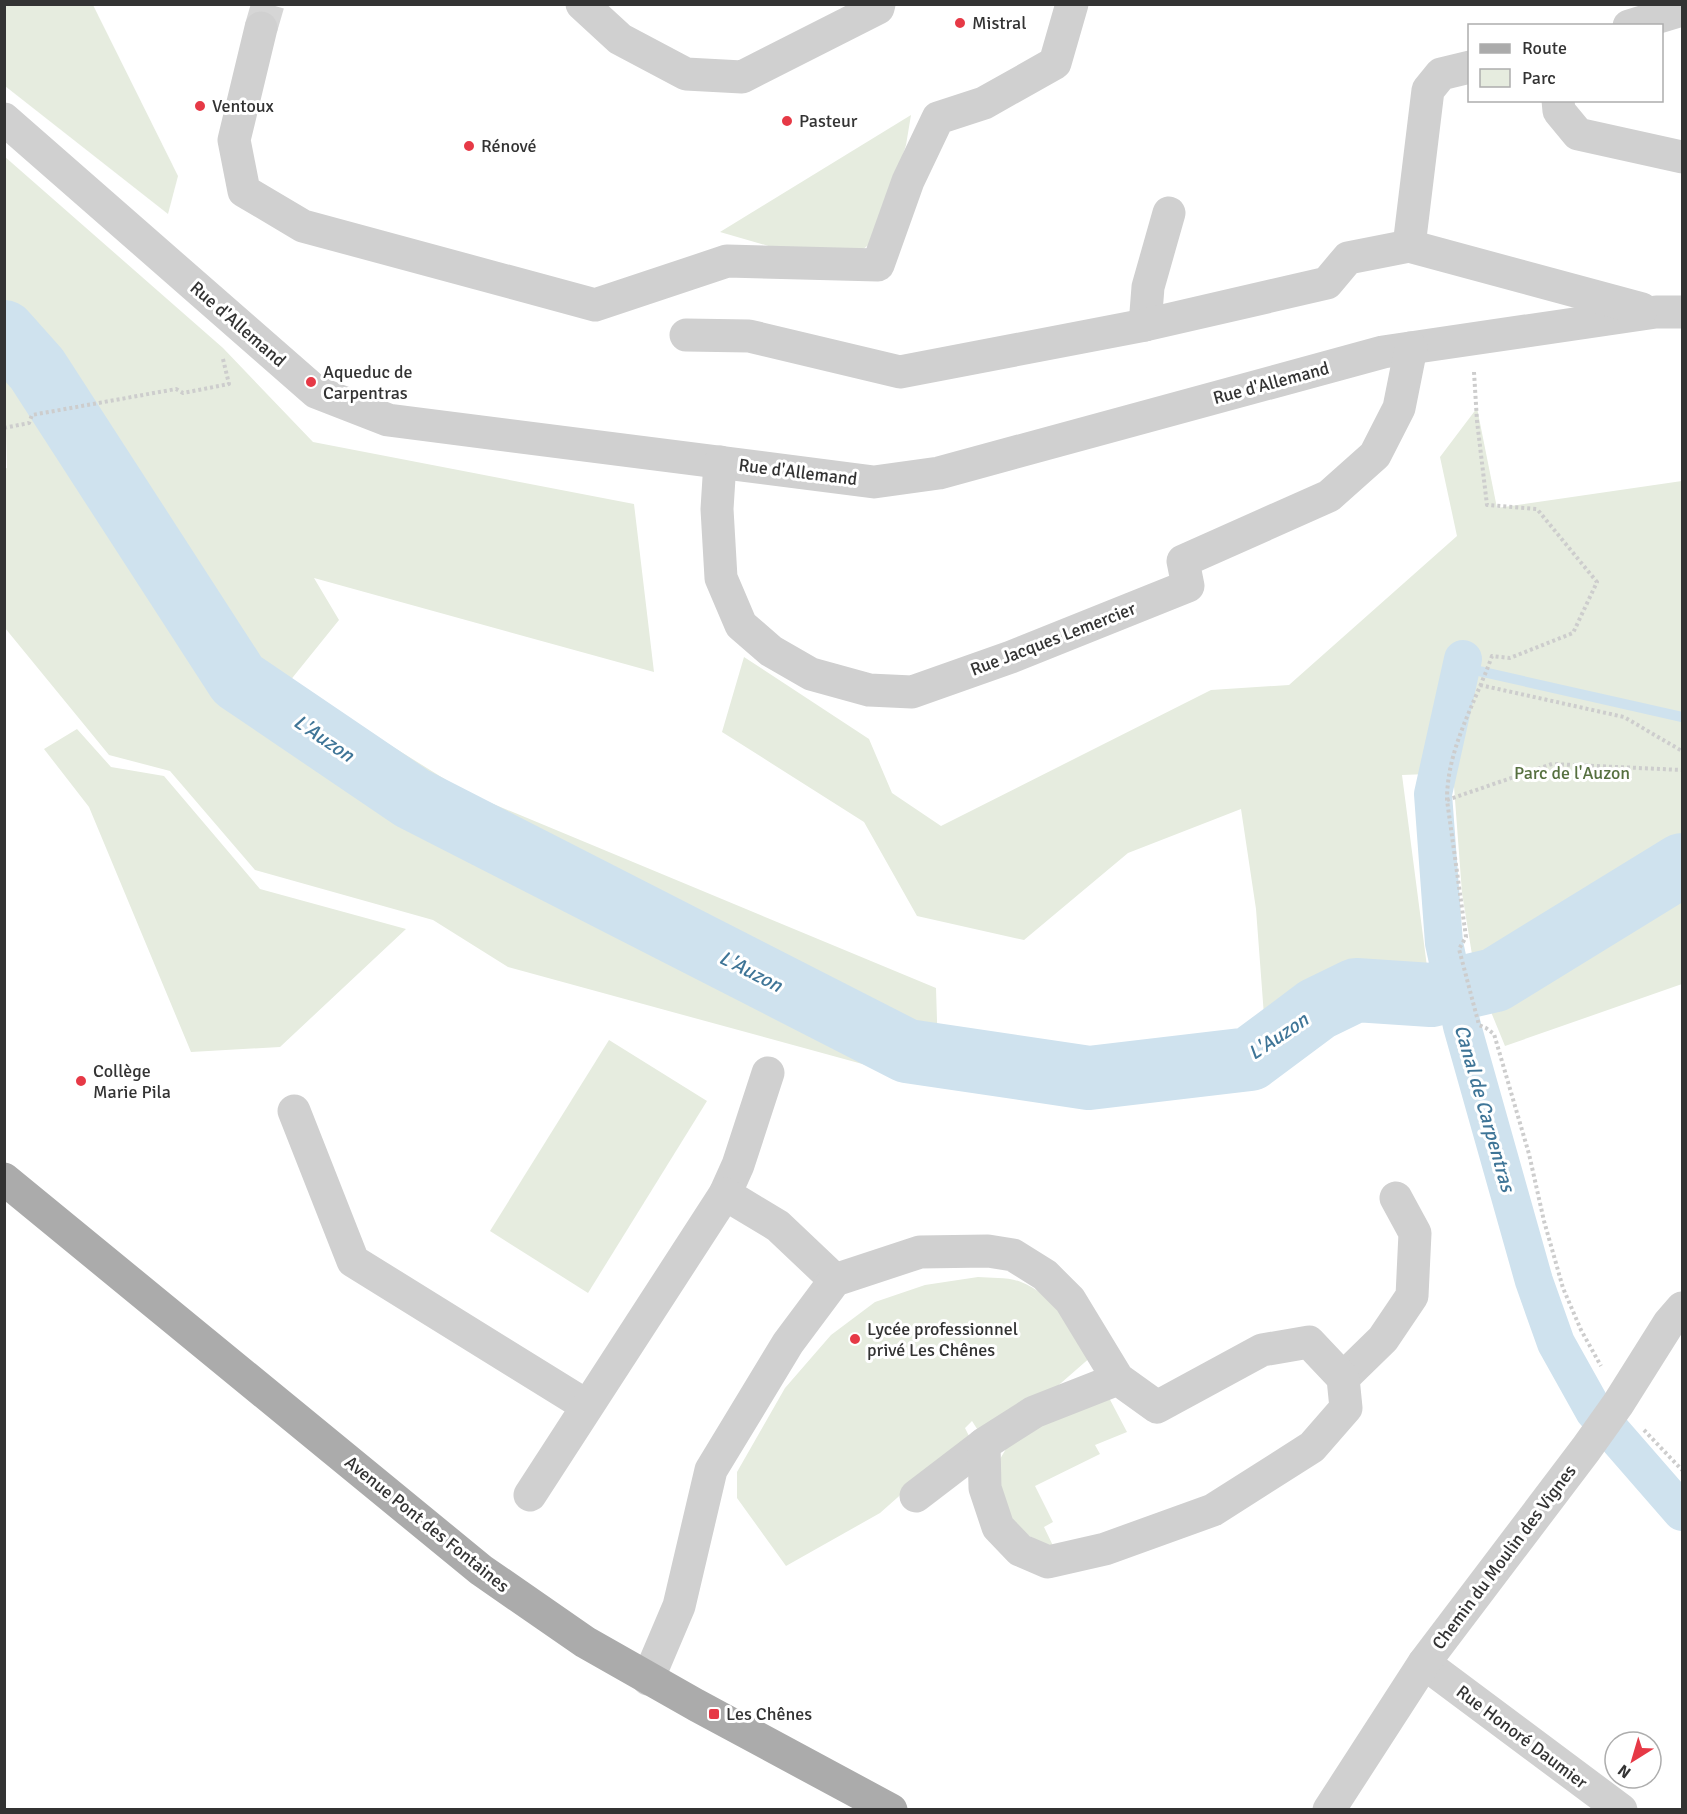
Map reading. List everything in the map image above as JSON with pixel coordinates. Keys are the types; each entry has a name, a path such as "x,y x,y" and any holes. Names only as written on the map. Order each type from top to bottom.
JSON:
{"main road":[{"name":"Avenue Pont des Fontaines","path":"4,1179 481,1570 585,1642 648,1679 891,1809"}],"street":[{"path":"582,4 620,39 686,74 742,77 878,8 879,4"},
{"path":"261,28 234,140 243,191 303,226 595,305 727,261 878,266 908,181 938,118 984,103 1055,63 1072,4"},
{"path":"1636,24 1683,10"},
{"path":"1409,246 1428,90 1440,74 1468,67"},
{"path":"1557,102 1559,111 1578,134 1683,157"},
{"name":"Rue d'Allemand","path":"4,119 316,392 388,420 874,482 939,473 1383,352 1669,312"},
{"path":"1145,326 1148,287 1168,213"},
{"path":"686,335 749,336 900,372 1145,326 1328,283 1348,258 1409,246 1669,312"},
{"name":"Rue Jacques Lemercier","path":"720,462 717,509 721,578 741,625 771,651 811,674 869,690 912,692 1011,657 1188,586 1183,561 1329,496 1375,455 1399,408 1411,348"},
{"path":"530,1495 725,1194 738,1165 768,1073"},
{"path":"294,1111 352,1261 587,1406"},
{"path":"725,1194 777,1227 835,1280"},
{"path":"1343,1378 1383,1339 1412,1296 1415,1233 1396,1198"},
{"path":"648,1679 679,1606 711,1470 788,1343 835,1280 920,1252 988,1251 1013,1255 1045,1275 1070,1300 1118,1379 1157,1407 1262,1350 1309,1342 1343,1378 1346,1408 1312,1447 1223,1504 1213,1510 1105,1549 1048,1562 1020,1550 998,1527 985,1488 984,1444"},
{"name":"Chemin du Moulin des Vignes","path":"1329,1809 1424,1663 1586,1449 1669,1323 1683,1308"},
{"path":"916,1496 984,1444 1034,1412 1118,1379"},
{"name":"Rue Honoré Daumier","path":"1424,1663 1621,1809"}],"path":[{"path":"1472,340 1477,421 1487,505 1537,509 1597,582 1573,633 1510,658 1492,656 1463,723 1453,754 1447,784 1447,800 1466,937 1459,949 1479,1026 1494,1034 1529,1154 1544,1221 1563,1288 1581,1330 1620,1400 1644,1431 1683,1470"},
{"path":"4,428 29,423 32,415 176,389 183,393 229,384 228,378"},
{"path":"1480,685 1624,717 1683,752"},
{"path":"1447,800 1552,764 1683,770"}],"green space":[{"path":"4,5 93,5 178,176 168,214 5,86"},
{"path":"911,115 906,145 876,239 852,258 772,247 720,232"},
{"path":"4,156 223,348 313,442 634,504 654,672 314,578 339,620 289,682 467,793 936,988 939,1085 508,967 433,920 255,870 170,771 109,755 5,628 4,469 7,468 4,363"},
{"name":"Parc de l'Auzon","path":"1477,408 1497,508 1682,481 1682,984 1505,1046 1475,973 1462,893 1453,773 1402,775 1429,982 1356,980 1265,1029 1256,909 1241,809 1128,853 1024,940 917,916 864,822 722,732 744,657 869,739 892,793 941,826 1211,690 1289,685 1457,536 1440,457"},
{"path":"77,729 111,767 164,776 260,889 406,929 280,1047 191,1052 89,807 44,749"},
{"path":"609,1040 707,1101 588,1293 490,1231"},
{"path":"978,1277 1006,1278 1032,1287 1053,1303 1071,1323 1092,1356 1053,1390 981,1435 972,1421 965,1428 972,1442 906,1490 880,1513 786,1566 737,1498 737,1472 785,1388 831,1335 875,1302 925,1285"},
{"path":"1107,1394 1127,1432 1095,1445 1100,1454 1035,1486 1053,1522 1044,1527 1056,1552 1010,1524 997,1477 997,1464 1017,1435"}],"waterway":[{"name":"L'Auzon","path":"4,332 37,369 238,680 412,798 907,1051 1089,1078 1250,1059 1317,1009 1356,990 1431,995 1495,980 1682,865"},
{"name":"Canal de Carpentras","path":"1463,659 1433,794 1444,943 1462,1026 1534,1281 1556,1343 1594,1411 1682,1512"},
{"path":"1461,667 1682,717"}],"tunnel":[{"path":"261,28 268,4"}],"place":[{"name":"Mistral","path":"960,23"},
{"name":"Ventoux","path":"200,106"},
{"name":"Pasteur","path":"787,121"},
{"name":"Rénové","path":"469,146"},
{"name":"Aqueduc de Carpentras","path":"311,382"},
{"name":"Collège Marie Pila","path":"81,1081"},
{"name":"Lycée professionnel privé Les Chênes","path":"855,1339"},
{"name":"Les Chênes","path":"714,1714"}]}
